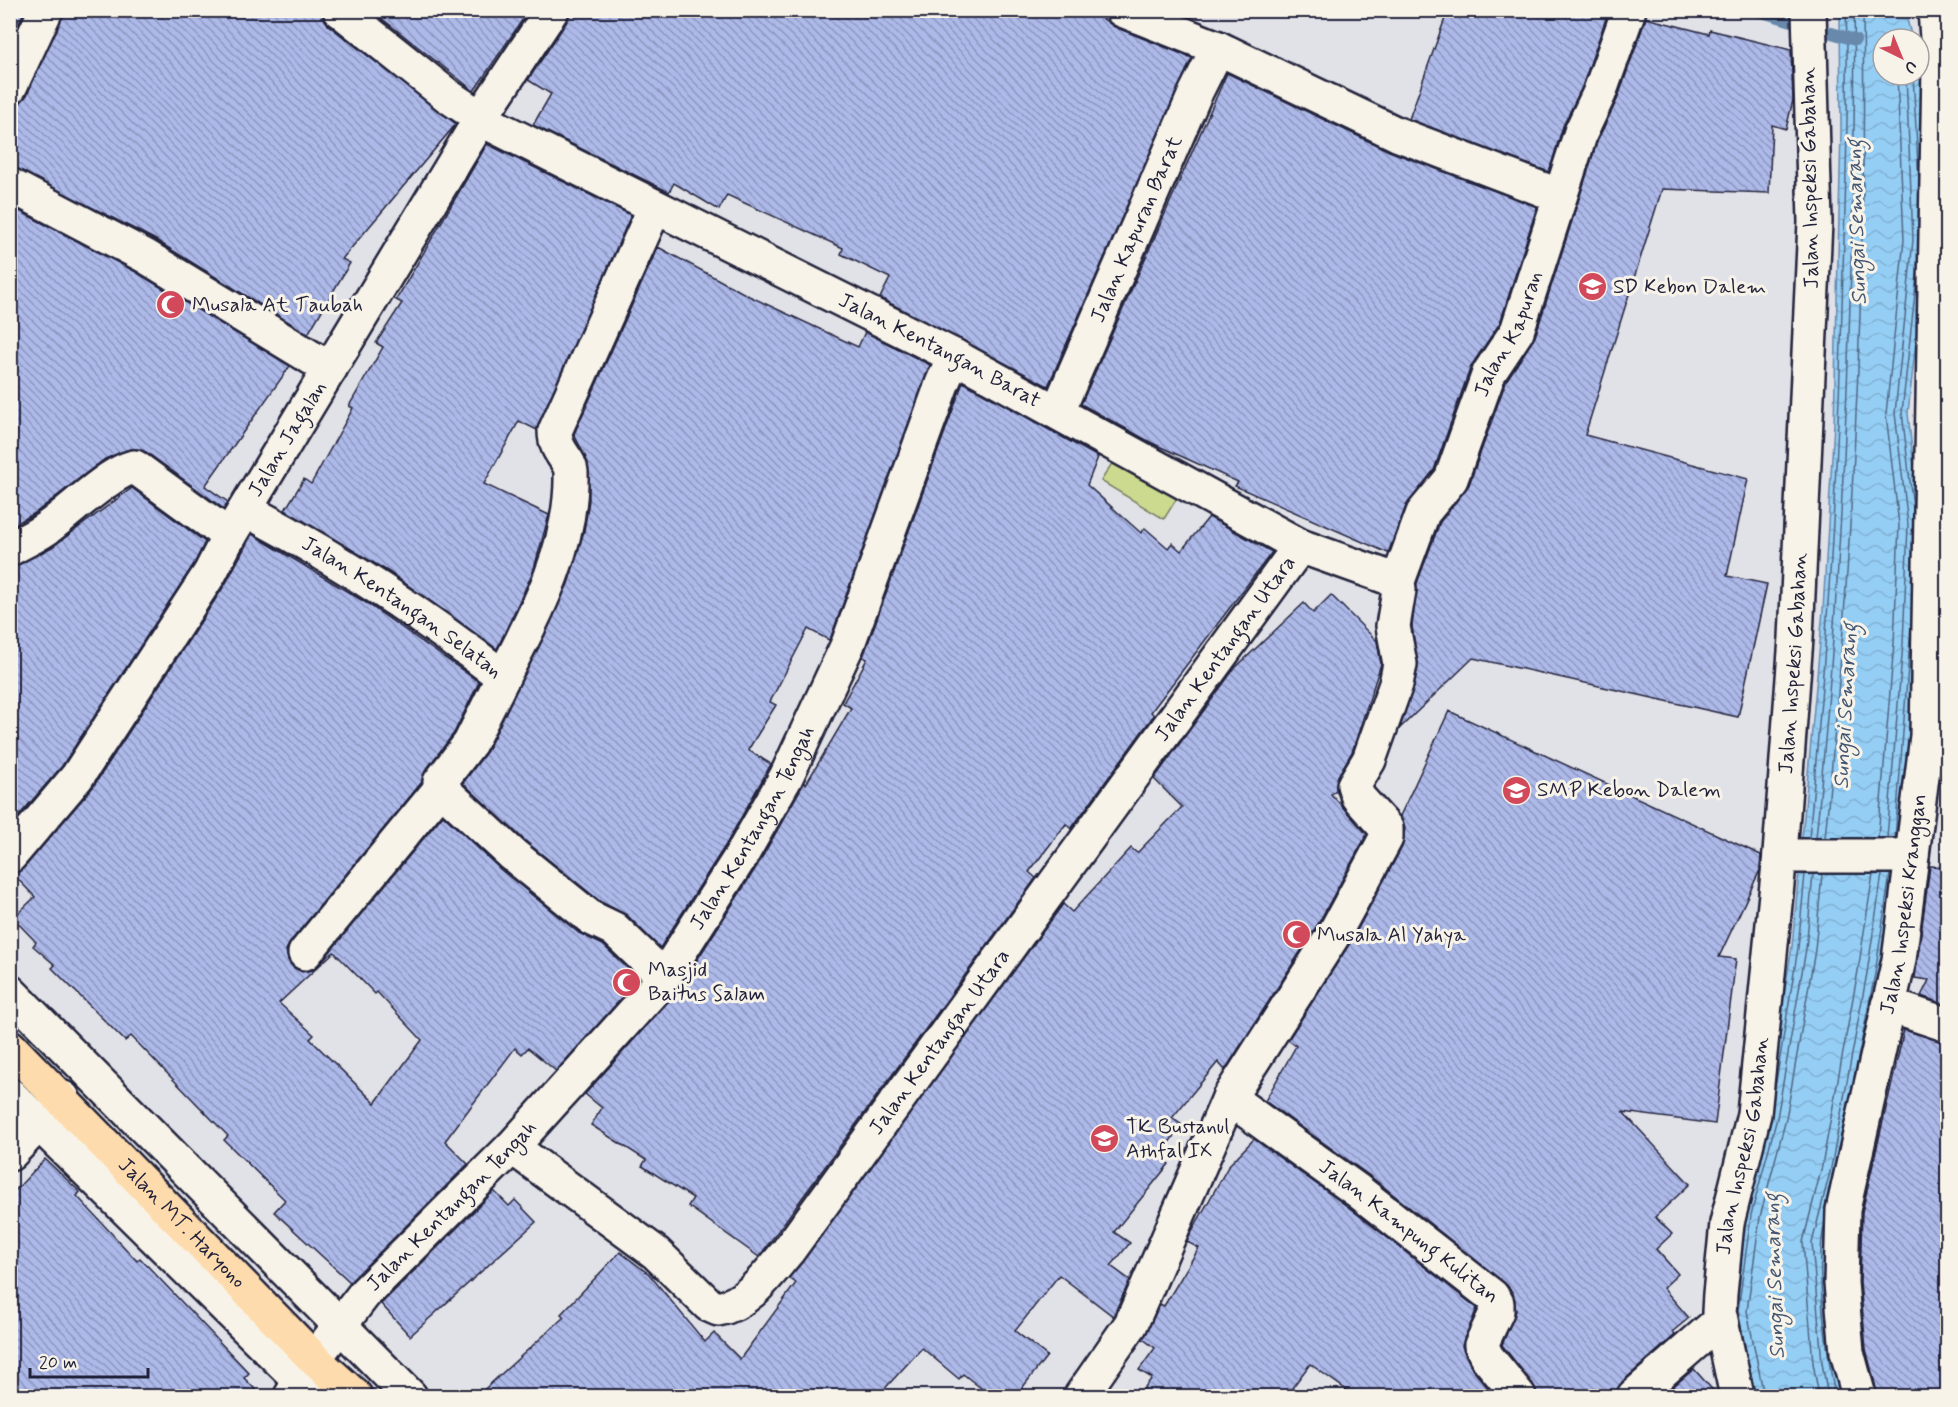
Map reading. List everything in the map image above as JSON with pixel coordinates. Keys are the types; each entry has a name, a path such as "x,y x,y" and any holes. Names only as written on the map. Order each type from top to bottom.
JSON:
{"main road":[{"name":"Jalan MT. Haryono","path":"10,1047 63,1098 192,1232 306,1383 355,1396"}],"street":[{"path":"10,87 19,43 46,10"},
{"name":"Jalan Kentangan Barat","path":"340,10 448,96 481,118 954,356 1058,411 1300,546 1398,580"},
{"name":"Jalan Jagalan","path":"10,856 77,777 210,573 481,118 552,10"},
{"path":"1122,10 1218,48 1396,134 1560,196"},
{"name":"Jalan Kapuran","path":"1229,1098 1335,934 1386,838 1386,828 1358,797 1354,785 1369,760 1396,684 1400,664 1393,626 1399,590 1398,580 1423,513 1451,479 1489,373 1517,331 1581,132 1603,83 1629,10"},
{"name":"Jalan Inspeksi Gabahan","path":"1737,1396 1720,1316 1727,1223 1754,1114 1787,855 1815,222 1809,10"},
{"name":"Jalan Inspeksi Kranggan","path":"1859,1396 1847,1352 1841,1282 1843,1210 1899,960 1907,856 1927,736 1931,633 1939,66 1935,10"},
{"name":"Jalan Kapuran Barat","path":"1058,411 1097,316 1130,248 1195,94 1218,48"},
{"path":"10,185 145,256 330,369"},
{"path":"503,677 537,612 566,527 570,466 555,444 555,431 655,207"},
{"name":"Jalan Kentangan Tengah","path":"306,1383 339,1325 365,1293 512,1147 663,976 741,856 786,777 848,644 954,356"},
{"name":"Jalan Kentangan Selatan","path":"10,549 49,527 102,485 135,466 238,523 317,548 421,616 503,677 470,743 440,782 441,788 305,953"},
{"name":"Jalan Kentangan Utara","path":"512,1147 656,1253 709,1305 718,1310 739,1301 788,1251 1300,546"},
{"path":"441,788 512,854 591,918 614,929 663,976"},
{"path":"1787,855 1907,856"},
{"path":"10,992 410,1396"},
{"path":"1888,1005 1947,1025"},
{"path":"10,1095 306,1383"},
{"path":"10,1154 63,1098"},
{"path":"1081,1396 1131,1324 1229,1098"},
{"name":"Jalan Kampung Kulitan","path":"1229,1098 1358,1191 1492,1296 1497,1303 1497,1311 1481,1345 1487,1357 1519,1396"},
{"path":"192,1232 220,1206"},
{"path":"1634,1396 1720,1316"}],"green space":[{"path":"1122,447 1185,485 1164,519 1101,481"}],"water":[{"name":"Sungai Semarang","path":"1840,11 1905,11 1909,27 1871,27 1871,87 1921,87 1927,241 1908,413 1916,487 1916,644 1903,825 1881,975 1844,1170 1825,1244 1835,1361 1841,1396 1742,1396 1724,1312 1764,1115 1792,947 1823,610 1834,423 1841,131"}],"building":[{"path":"10,10 25,10 10,42"},
{"path":"64,10 322,10 328,25 456,124 342,259 350,263 308,334 154,239 10,166 10,106 20,103 27,95"},
{"path":"371,10 529,10 474,91"},
{"path":"571,10 1090,10 1115,27 1192,58 1048,386 880,298 890,278 841,254 843,248 727,195 719,210 674,183 669,192 533,125 551,94 528,80 568,20"},
{"path":"1448,10 1609,10 1582,87 1563,126 1549,172 1409,119"},
{"path":"1646,18 1709,34 1710,30 1791,50 1793,100 1786,129 1772,125 1769,193 1662,189 1585,435 1748,479 1727,576 1767,584 1738,717 1473,658 1400,728 1418,668 1412,626 1417,583 1440,522 1469,485 1506,381 1535,337 1598,139 1617,100"},
{"path":"1227,73 1389,151 1537,207 1500,323 1471,366 1434,470 1406,506 1388,553 1235,486 1238,482 1152,443 1081,404"},
{"path":"487,144 631,215 537,430 519,421 484,484 549,515 533,572 497,649 389,572 285,510 304,479 311,484 353,408 349,406 383,347 376,343 402,303 396,300"},
{"path":"10,206 136,272 290,366 205,486 228,502 224,509 146,452 130,449 105,459 35,513 10,527"},
{"path":"658,247 749,296 858,347 865,332 930,365 831,637 829,640 808,629 770,702 776,705 748,750 771,764 725,846 660,948 627,915 601,902 524,840 463,783 487,751 568,584 584,531 589,500 588,463 574,434"},
{"path":"963,382 1098,457 1087,485 1141,533 1145,528 1168,548 1172,543 1181,551 1209,517 1272,552 1151,712 1154,715 1071,829 1066,824 1029,872 1036,878 759,1257 688,1206 693,1198 642,1166 646,1160 591,1125 602,1108 585,1094 676,993 757,866 804,783 806,784 851,708 843,703 867,659 863,657"},
{"path":"132,488 205,542 194,564 62,766 10,826 10,568 52,547"},
{"path":"252,534 368,604 479,682 454,733 425,771 422,782 291,941 286,950 288,960 293,967 302,972 312,970 319,965 443,815 500,869 579,933 603,945 639,979 556,1071 528,1048 522,1054 515,1048 445,1141 468,1164 350,1282 274,1212 285,1200 224,1140 228,1136 131,1036 125,1041 52,968 55,965 33,946 36,942 13,918 35,897 13,874 24,868 93,787 226,583","holes":["334,952 375,994 377,992 422,1040 375,1103 310,1039 314,1035 279,1003"]},
{"path":"1331,595 1377,641 1381,664 1352,752 1338,776 1336,790 1331,794 1367,834 1318,924 1225,1070 1218,1062 1172,1118 1182,1125 1159,1156 1169,1164 1114,1232 1130,1243 1111,1266 1130,1280 1113,1316 1059,1275 1015,1331 1047,1356 1016,1396 991,1396 963,1374 959,1379 922,1348 878,1396 477,1396 564,1317 561,1314 620,1252 649,1274 705,1342 714,1333 740,1359 796,1283 789,1278 1063,904 1072,912 1131,848 1137,853 1182,807 1154,779 1234,669 1304,603 1313,613"},
{"path":"1449,711 1761,855 1760,870 1719,957 1736,959 1715,1124 1623,1112 1690,1184 1655,1217 1672,1234 1656,1249 1678,1274 1663,1288 1689,1318 1672,1332 1675,1335 1622,1382 1616,1396 1537,1396 1533,1384 1502,1345 1516,1311 1513,1293 1507,1285 1370,1176 1265,1101 1296,1046 1288,1040 1350,943 1402,847 1405,828 1400,816"},
{"path":"1930,866 1947,867 1947,1005 1921,996 1929,980 1915,978"},
{"path":"1904,1030 1947,1043 1947,1396 1878,1396 1866,1349 1860,1282 1862,1212"},
{"path":"1254,1139 1347,1206 1477,1308 1462,1346 1472,1369 1495,1396 1355,1396 1310,1364 1286,1396 1138,1396 1152,1378 1139,1370 1155,1348 1143,1339 1160,1304 1164,1306 1199,1248 1187,1242 1192,1231 1229,1165"},
{"path":"45,1159 80,1192 77,1196 137,1261 140,1258 249,1373 244,1378 262,1396 23,1396 10,1385 10,1196"},
{"path":"494,1191 509,1206 515,1200 536,1222 410,1336 381,1304"},
{"path":"1694,1369 1718,1396 1662,1396"}],"waterway":[{"path":"1755,10 1855,40"}],"place":[{"name":"SD Kebon Dalem","path":"1592,287"},
{"name":"Musala At Taubah","path":"171,305"},
{"name":"SMP Kebon Dalem","path":"1516,790"},
{"name":"Musala Al Yahya","path":"1296,935"},
{"name":"Masjid Baitus Salam","path":"627,982"},
{"name":"TK Bustanul Athfal IX","path":"1105,1139"}]}
